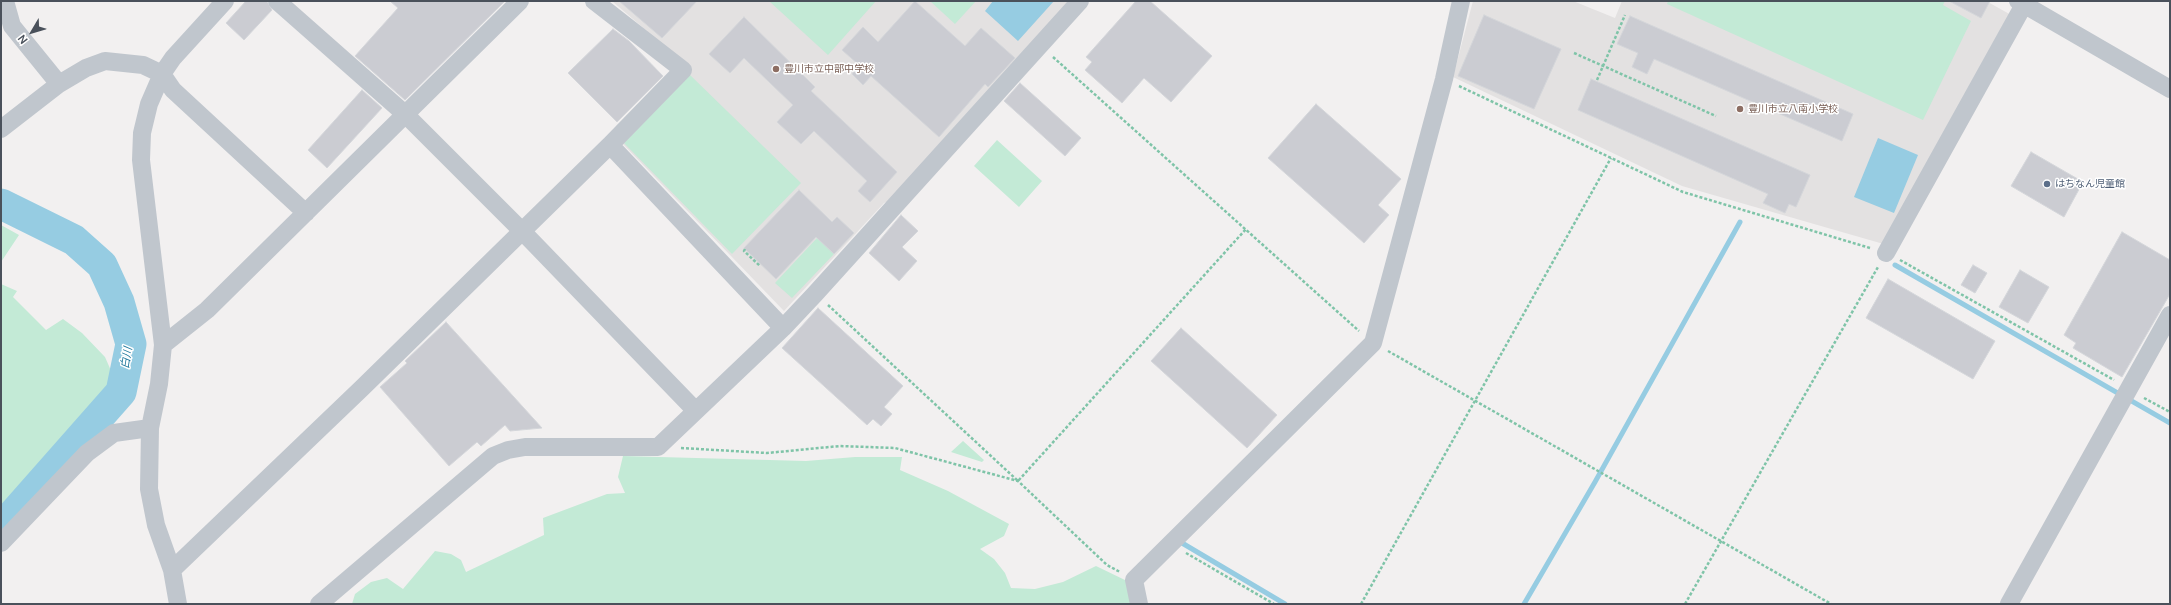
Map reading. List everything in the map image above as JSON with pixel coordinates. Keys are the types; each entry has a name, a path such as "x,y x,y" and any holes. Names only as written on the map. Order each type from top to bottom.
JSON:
{"street":[{"path":"5,1 12,26 59,84"},
{"path":"178,604 172,570 156,525 149,489 150,428 159,384 163,345 141,160 142,133 149,104 162,74 173,58 226,1"},
{"path":"277,1 405,114 522,231 695,410"},
{"path":"163,345 207,310 520,1"},
{"path":"172,570 610,145 683,70 594,1"},
{"path":"319,604 493,456 508,450 525,447 658,447 695,410 783,328 1080,1"},
{"path":"1139,604 1134,580 1373,342 1444,79 1461,1"},
{"path":"1886,252 2022,2 2170,89"},
{"path":"1,129 59,84 86,68 105,60 143,65 162,74 173,90 306,213"},
{"path":"610,145 783,328"},
{"path":"2009,604 2170,316"},
{"path":"1,543 87,453 114,433 150,428"}],"path":[{"path":"1597,80 1625,15"},
{"path":"1040,46 1373,342 1831,604"},
{"path":"1574,53 1716,116"},
{"path":"1444,79 1683,192 1886,252 2170,412"},
{"path":"1361,604 1612,158"},
{"path":"1018,481 1246,229"},
{"path":"745,249 744,251 760,266"},
{"path":"1685,604 1886,252"},
{"path":"815,294 1107,565 1134,580"},
{"path":"658,447 767,453 840,446 895,448 1018,481"},
{"path":"1170,544 1274,604"}],"shaded area":[{"path":"612,1 1069,1 890,201 884,203 784,311 622,143 692,70"},
{"name":"豊川市立八南小学校","path":"1473,1 1573,1 1615,18 1622,1 1986,1 2013,16 1887,245 1682,186 1453,77"}],"green space":[{"path":"769,1 876,1 828,55"},
{"path":"930,1 976,1 955,24"},
{"path":"1668,1 1945,1 1943,5 1971,21 1923,120 1667,4"},
{"path":"690,75 801,183 732,254 624,143"},
{"path":"997,140 1042,181 1019,207 974,166"},
{"path":"1,225 19,235 1,262"},
{"path":"817,238 834,254 792,298 775,283"},
{"path":"1,284 17,291 13,297 46,330 63,319 82,333 105,357 112,373 112,387 106,398 61,453 1,522"},
{"path":"963,441 984,460 982,462 951,452"},
{"path":"623,456 806,461 855,457 902,457 900,470 948,491 1009,524 1004,536 980,549 994,559 1005,573 1011,588 1035,589 1063,582 1096,566 1127,581 1132,604 352,604 355,594 371,582 387,578 403,589 435,551 451,554 461,560 466,572 544,535 543,518 607,494 625,493 618,477"}],"water":[{"path":"993,1 1054,1 1018,41 985,11"},
{"path":"1878,138 1918,155 1894,213 1854,197"}],"building":[{"path":"246,1 267,1 272,10 244,40 226,23"},
{"path":"390,1 505,1 405,100 355,56 398,8"},
{"path":"619,1 697,1 662,38"},
{"path":"915,1 965,46 981,28 1015,58 988,87 985,84 939,137 871,76 863,85 852,74 859,65 842,50 863,27 878,42"},
{"path":"1136,1 1150,1 1212,56 1171,102 1144,78 1122,103 1085,70 1092,62 1086,57"},
{"path":"1949,1 1990,1 1981,18"},
{"path":"1484,15 1561,49 1534,109 1458,76"},
{"path":"1630,16 1853,114 1842,141 1654,59 1647,74 1632,67 1638,53 1617,44"},
{"path":"744,17 815,87 811,91 897,172 870,202 858,191 867,181 814,131 801,144 777,122 793,105 744,58 730,73 709,54"},
{"path":"613,29 629,41 663,76 617,122 568,73"},
{"path":"1591,79 1810,175 1796,207 1789,204 1785,213 1763,203 1768,194 1578,110"},
{"path":"1020,83 1081,138 1065,156 1004,101"},
{"path":"362,90 382,108 327,168 308,150"},
{"path":"1316,104 1401,179 1378,205 1389,215 1364,243 1268,158"},
{"name":"はちなん児童館","path":"2031,152 2083,182 2064,217 2011,186"},
{"path":"799,190 832,222 837,217 854,233 834,254 816,237 776,279 744,248"},
{"path":"901,215 918,231 902,247 917,261 899,281 869,253"},
{"path":"2122,232 2170,260 2170,294 2122,377 2073,348 2076,343 2064,335"},
{"path":"1973,265 1987,273 1975,293 1961,285"},
{"path":"2020,270 2049,287 2028,323 1999,307"},
{"path":"1888,279 1995,341 1973,379 1866,318"},
{"path":"818,308 903,386 884,407 892,414 881,426 873,419 867,425 782,348"},
{"path":"446,322 542,428 510,431 505,425 481,446 477,442 449,466 380,387 407,363 405,361"},
{"path":"1181,328 1277,415 1247,448 1151,361"}],"waterway":[{"name":"白川","path":"1,204 74,240 102,265 119,302 131,344 121,392 1,528"},
{"path":"1524,604 1595,482 1740,222"},
{"path":"1895,265 2170,423"},
{"path":"1182,543 1285,604"}],"place":[{"name":"豊川市立中部中学校","path":"776,69"},
{"name":"豊川市立八南小学校","path":"1740,109"},
{"name":"はちなん児童館","path":"2047,184"}]}
